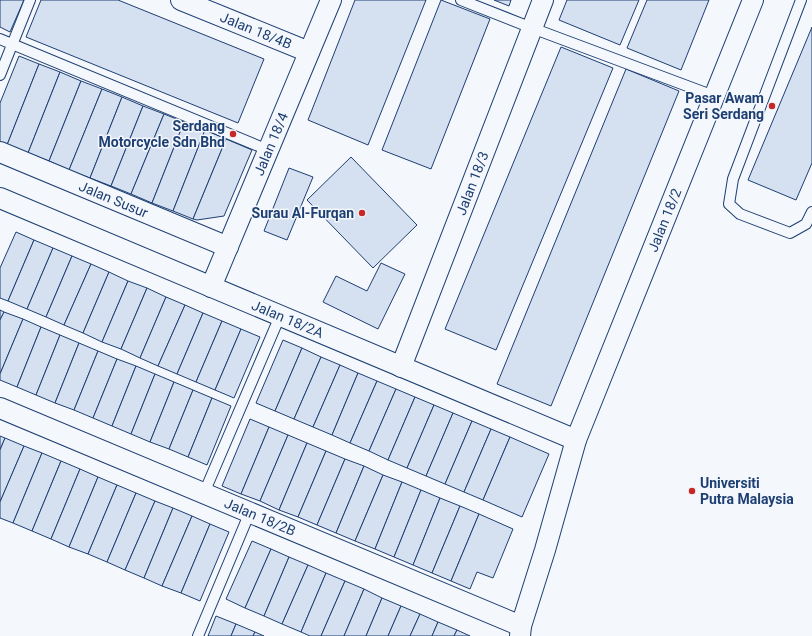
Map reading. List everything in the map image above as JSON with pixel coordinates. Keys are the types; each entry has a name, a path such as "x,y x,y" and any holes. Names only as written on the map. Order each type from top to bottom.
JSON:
{"street":[{"name":"Jalan 18/4B","path":"181,0 309,52"},
{"name":"Jalan 18/4","path":"211,287 331,0"},
{"name":"Jalan 18/3","path":"401,367 543,0"},
{"name":"Jalan 18/2","path":"520,631 545,550 576,440 753,0"},
{"name":"Jalan Susur","path":"0,152 228,247"},
{"name":"Jalan 18/2A","path":"0,198 576,440"},
{"name":"Jalan 18/2B","path":"0,408 250,512 520,631"}],"lane":[{"path":"0,75 30,0"},
{"path":"461,0 714,96"},
{"path":"801,0 733,179 729,204 740,214 790,232 806,224 812,212"},
{"path":"0,39 268,150"},
{"path":"204,494 280,316"},
{"path":"198,636 250,512"}],"building":[{"path":"0,0 24,0 10,32 0,27"},
{"path":"41,0 118,0 264,59 238,123 26,37"},
{"path":"355,0 426,0 368,145 308,120"},
{"path":"441,0 490,19 431,169 382,150"},
{"path":"494,0 511,0 509,6"},
{"path":"567,0 639,0 620,45 559,20"},
{"path":"647,0 709,0 681,70 627,48"},
{"path":"812,27 812,163 796,200 748,180"},
{"path":"561,47 613,68 496,350 445,329"},
{"path":"19,56 39,64 7,145 0,142 0,103"},
{"path":"39,64 60,72 28,153 7,145"},
{"path":"626,69 679,91 551,406 497,384"},
{"path":"60,72 81,81 49,161 28,153"},
{"path":"81,81 102,89 69,170 49,161"},
{"path":"102,89 122,97 90,178 69,170"},
{"path":"122,97 143,106 111,186 90,178"},
{"path":"143,106 164,114 131,194 111,186"},
{"path":"164,114 184,122 152,203 131,194"},
{"path":"184,122 205,130 173,211 152,203"},
{"path":"205,130 226,139 193,219 173,211"},
{"path":"226,139 252,150 224,216 197,220 193,219"},
{"name":"Surau Al-Furqan","path":"351,157 417,225 373,268 307,200"},
{"path":"289,168 313,177 287,240 264,231"},
{"path":"16,232 34,240 8,301 0,298 0,268"},
{"path":"34,240 53,248 27,309 8,301"},
{"path":"53,248 72,256 46,317 27,309"},
{"path":"72,256 91,264 64,325 46,317"},
{"path":"381,263 405,274 378,329 323,302 336,276 367,291"},
{"path":"91,264 109,272 83,333 64,325"},
{"path":"109,272 128,281 102,342 83,333"},
{"path":"128,281 147,288 121,349 102,342"},
{"path":"147,288 166,297 140,358 121,349"},
{"path":"166,297 185,305 158,366 140,358"},
{"path":"185,305 203,313 177,374 158,366"},
{"path":"0,310 4,312 0,320"},
{"path":"4,312 23,319 0,374 0,320"},
{"path":"203,313 222,321 196,382 177,374"},
{"path":"23,319 41,327 17,387 0,380 0,374"},
{"path":"222,321 241,329 215,390 196,382"},
{"path":"41,327 60,335 36,395 17,387"},
{"path":"241,329 260,337 234,398 215,390"},
{"path":"60,335 79,343 55,403 36,395"},
{"path":"283,340 302,348 275,411 256,403"},
{"path":"79,343 98,351 74,410 55,403"},
{"path":"302,348 321,357 294,419 275,411"},
{"path":"98,351 117,359 93,418 74,410"},
{"path":"321,357 340,365 313,427 294,419"},
{"path":"117,359 136,366 112,426 93,418"},
{"path":"340,365 358,373 332,435 313,427"},
{"path":"136,366 155,374 131,434 112,426"},
{"path":"358,373 377,381 350,443 332,435"},
{"path":"155,374 174,382 150,442 131,434"},
{"path":"377,381 396,389 369,451 350,443"},
{"path":"174,382 193,390 169,449 150,442"},
{"path":"396,389 415,397 388,460 369,451"},
{"path":"193,390 212,398 188,457 169,449"},
{"path":"415,397 434,405 407,468 388,460"},
{"path":"212,398 231,406 207,465 188,457"},
{"path":"434,405 453,413 426,476 407,468"},
{"path":"453,413 472,421 445,484 426,476"},
{"path":"250,419 269,427 241,494 222,486"},
{"path":"472,421 491,429 464,492 445,484"},
{"path":"269,427 288,435 260,501 241,494"},
{"path":"491,429 510,437 483,500 464,492"},
{"path":"288,435 307,443 279,510 260,501"},
{"path":"0,436 5,438 0,450"},
{"path":"510,437 549,454 522,517 483,500"},
{"path":"5,438 24,446 0,502 0,450"},
{"path":"307,443 326,451 298,517 279,510"},
{"path":"24,446 42,453 13,523 0,518 0,502"},
{"path":"326,451 345,459 317,525 298,517"},
{"path":"42,453 61,461 32,531 13,523"},
{"path":"345,459 364,466 336,533 317,525"},
{"path":"61,461 80,469 51,539 32,531"},
{"path":"364,466 383,475 355,541 336,533"},
{"path":"80,469 98,477 69,547 51,539"},
{"path":"383,475 402,482 375,549 355,541"},
{"path":"98,477 117,485 88,554 69,547"},
{"path":"402,482 421,490 394,557 375,549"},
{"path":"117,485 136,493 107,562 88,554"},
{"path":"421,490 440,498 413,565 394,557"},
{"path":"136,493 155,501 125,570 107,562"},
{"path":"440,498 460,506 432,573 413,565"},
{"path":"155,501 173,508 144,578 125,570"},
{"path":"460,506 479,514 451,581 432,573"},
{"path":"173,508 192,516 162,586 144,578"},
{"path":"479,514 513,529 493,578 477,572 470,589 451,581"},
{"path":"192,516 210,524 181,593 162,586"},
{"path":"210,524 229,532 200,601 181,593"},
{"path":"252,541 271,549 245,608 226,599"},
{"path":"271,549 289,557 264,616 245,608"},
{"path":"289,557 308,565 282,624 264,616"},
{"path":"308,565 326,573 301,632 282,624"},
{"path":"326,573 345,581 321,636 310,636 301,632"},
{"path":"345,581 364,589 344,636 321,636"},
{"path":"364,589 382,598 366,636 344,636"},
{"path":"382,598 401,606 388,636 366,636"},
{"path":"401,606 420,614 410,636 388,636"},
{"path":"420,614 438,622 432,636 410,636"},
{"path":"216,616 236,624 231,636 208,636"},
{"path":"438,622 457,630 454,636 432,636"},
{"path":"236,624 255,632 253,636 231,636"},
{"path":"457,630 470,636 454,636"},
{"path":"255,632 264,636 253,636"}],"place":[{"name":"Pasar Awam Seri Serdang","path":"772,106"},
{"name":"Serdang Motorcycle Sdn Bhd","path":"233,134"},
{"name":"Surau Al-Furqan","path":"362,213"},
{"name":"Universiti Putra Malaysia","path":"692,491"}]}
